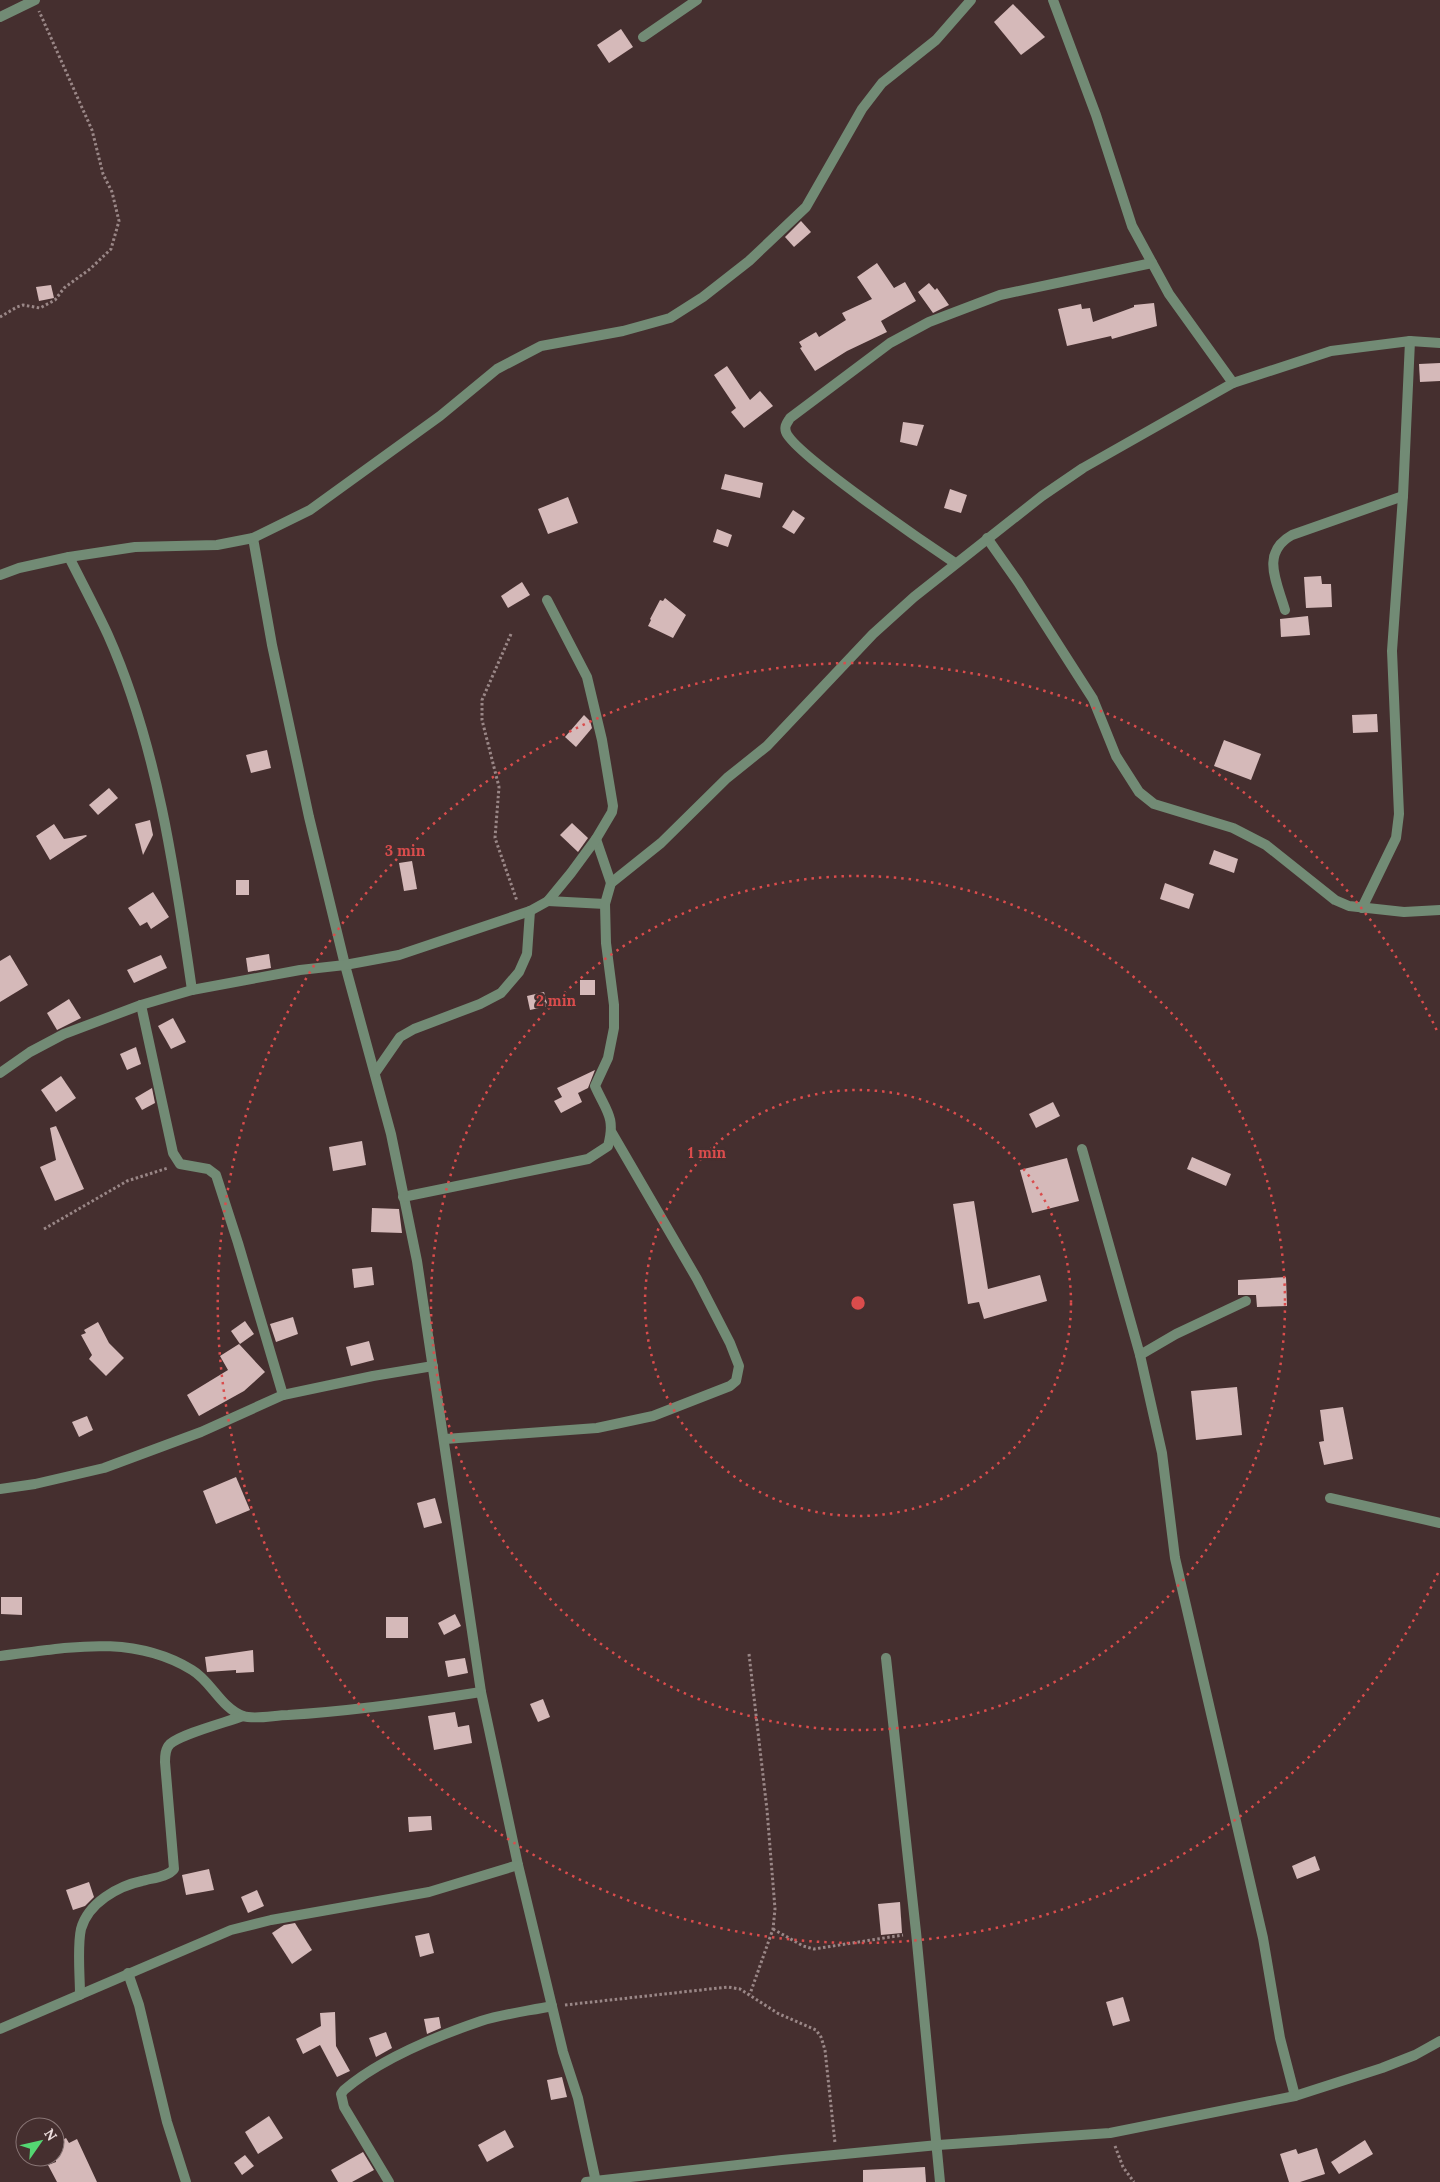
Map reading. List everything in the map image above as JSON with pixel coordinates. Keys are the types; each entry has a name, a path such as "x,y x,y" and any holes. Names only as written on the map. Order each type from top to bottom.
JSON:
{"street":[{"path":"0,17 35,0"},
{"path":"643,37 697,0"},
{"path":"0,575 19,568 69,557 135,547 217,545 253,538 310,510 440,416 497,369 541,346 623,330 670,318 703,297 749,261 806,207 862,108 882,83 936,40 971,0"},
{"path":"1053,0 1096,114 1132,226 1178,307 1233,383"},
{"path":"955,563 811,459 786,433 785,425 790,418 890,343 936,319 1000,295 1152,263"},
{"path":"1362,908 1396,838 1399,814 1392,651 1403,496 1410,341"},
{"path":"445,1439 597,1428 653,1416 730,1386 736,1381 739,1366 730,1343 697,1279 612,1132 610,1116 595,1086 608,1058 614,1028 614,1005 606,943 605,904 612,883 660,843 727,778 767,746 873,634 955,563 1083,468 1233,383 1332,351 1410,341 1440,343"},
{"path":"1286,610 1276,578 1273,557 1280,542 1292,535 1403,496"},
{"path":"253,538 272,645 309,817 345,965 391,1134 417,1262 445,1439 481,1692 518,1865 552,2006 578,2098 592,2181 938,2145 1110,2133 1295,2096 1382,2068 1440,2043"},
{"path":"987,538 1018,582 1093,699 1116,756 1139,792 1154,804 1233,828 1266,845 1335,900 1362,908 1404,912 1440,910"},
{"path":"69,557 109,636 137,715 160,804 178,894 192,990"},
{"path":"0,1073 30,1052 64,1034 141,1004 192,990 300,970 345,965 399,955 525,912 548,901 596,839 612,812 612,806 602,740 587,677 547,600"},
{"path":"596,839 612,883"},
{"path":"548,901 605,904"},
{"path":"375,1073 400,1038 414,1029 480,1004 500,993 519,972 527,954 525,912"},
{"path":"141,1004 173,1153 180,1164 208,1169 216,1175 283,1395"},
{"path":"403,1197 588,1159 608,1146 612,1132"},
{"path":"1082,1149 1140,1355 1162,1453 1176,1558 1263,1938 1280,2038 1295,2096"},
{"path":"1140,1355 1176,1334 1246,1301"},
{"path":"0,1489 35,1484 113,1465 201,1432 283,1395 373,1376 433,1366"},
{"path":"1330,1498 1440,1523"},
{"path":"0,1656 100,1646 133,1647 163,1654 195,1671 229,1707 243,1716"},
{"path":"886,1658 938,2145 940,2182"},
{"path":"80,1995 81,1930 86,1919 102,1900 113,1892 128,1884 166,1874 174,1868 165,1762 166,1751 170,1744 181,1738 243,1716 324,1713 377,1708 481,1692"},
{"path":"0,2029 231,1930 271,1920 429,1892 518,1865"},
{"path":"128,1973 139,2005 167,2122 186,2182"},
{"path":"389,2182 344,2107 341,2094 344,2090 371,2071 440,2038 482,2021 552,2006"}],"path":[{"path":"0,317 17,307 40,308 55,300 70,283 90,269 110,249 119,221 112,192 103,174 92,130 35,0"},
{"path":"511,634 482,700 482,720 499,787 495,838 525,912"},
{"path":"44,1228 127,1181 180,1164"},
{"path":"749,1654 773,1871 775,1909 773,1929 750,1994"},
{"path":"773,1929 803,1946 814,1949 916,1932"},
{"path":"552,2006 713,1987 740,1989 750,1994 779,2014 816,2030 821,2037 826,2050 837,2156"},
{"path":"1110,2133 1123,2167 1134,2182"}],"building":[{"path":"1013,4 1045,37 1021,55 994,22"},
{"path":"621,29 633,47 609,63 597,45"},
{"path":"801,221 811,232 794,247 785,237"},
{"path":"877,263 894,288 905,282 916,301 881,321 887,332 847,351 815,371 800,348 802,347 799,342 816,332 819,337 846,320 842,313 872,299 857,277"},
{"path":"929,283 935,290 937,288 949,305 933,313 918,292"},
{"path":"51,285 54,298 39,301 36,287"},
{"path":"1154,303 1157,326 1112,339 1111,336 1067,346 1058,309 1081,304 1082,309 1090,308 1093,322 1134,307 1134,305"},
{"path":"1440,363 1440,381 1420,382 1419,364"},
{"path":"727,366 750,400 760,391 773,406 744,428 731,412 736,408 714,375"},
{"path":"903,422 924,425 917,446 900,442"},
{"path":"725,474 763,483 760,498 721,489"},
{"path":"950,489 967,495 961,513 944,508"},
{"path":"568,497 578,523 548,534 538,509"},
{"path":"793,510 805,518 794,534 782,527"},
{"path":"717,529 732,535 728,547 713,542"},
{"path":"1321,576 1322,584 1331,584 1332,607 1306,608 1304,577"},
{"path":"522,582 530,595 508,608 501,596"},
{"path":"665,598 686,615 673,638 648,626 660,600 663,601"},
{"path":"1308,616 1310,635 1281,637 1280,619"},
{"path":"1377,714 1378,732 1353,733 1352,715"},
{"path":"584,715 590,721 592,728 576,747 565,737"},
{"path":"1224,740 1261,754 1251,780 1214,766"},
{"path":"267,750 271,768 251,773 246,755"},
{"path":"109,788 118,798 98,815 89,805"},
{"path":"150,820 153,835 143,855 135,824"},
{"path":"572,823 588,838 578,852 560,835"},
{"path":"54,824 64,839 87,836 50,860 36,836"},
{"path":"1214,850 1238,859 1234,873 1209,864"},
{"path":"412,861 417,889 404,891 399,863"},
{"path":"236,880 249,880 249,895 236,895"},
{"path":"1165,883 1194,894 1189,909 1160,899"},
{"path":"153,892 169,917 151,929 147,922 140,926 128,908"},
{"path":"269,954 271,968 248,972 246,958"},
{"path":"10,955 28,985 0,1002 0,961"},
{"path":"161,955 167,968 134,983 127,970"},
{"path":"580,980 595,980 595,995 580,995"},
{"path":"544,992 548,1006 530,1010 527,996"},
{"path":"69,999 81,1018 57,1030 47,1013"},
{"path":"173,1018 186,1042 171,1049 158,1026"},
{"path":"136,1047 141,1064 127,1070 120,1054"},
{"path":"595,1070 588,1088 578,1093 582,1102 561,1113 554,1101 562,1097 557,1088"},
{"path":"61,1076 76,1098 56,1112 41,1090"},
{"path":"152,1088 155,1103 142,1110 135,1098"},
{"path":"1053,1102 1060,1116 1036,1128 1029,1114"},
{"path":"56,1126 84,1189 55,1201 40,1167 56,1160 50,1128"},
{"path":"362,1141 366,1165 333,1171 329,1147"},
{"path":"1192,1157 1231,1174 1226,1186 1187,1169"},
{"path":"1067,1158 1079,1201 1032,1213 1020,1170"},
{"path":"974,1201 988,1289 1040,1275 1047,1301 984,1319 979,1302 968,1304 953,1204"},
{"path":"372,1208 399,1209 402,1233 371,1232"},
{"path":"372,1267 374,1285 354,1288 352,1269"},
{"path":"1286,1277 1287,1306 1257,1307 1256,1295 1238,1295 1238,1280"},
{"path":"293,1317 298,1334 276,1342 270,1324"},
{"path":"245,1321 254,1334 240,1344 231,1331"},
{"path":"98,1322 109,1343 124,1358 106,1376 89,1359 92,1355 81,1335 86,1333 84,1330"},
{"path":"369,1341 374,1360 351,1366 346,1347"},
{"path":"239,1344 265,1372 244,1391 199,1416 187,1395 228,1370 220,1356"},
{"path":"1237,1387 1242,1435 1196,1440 1191,1391"},
{"path":"1343,1407 1353,1459 1324,1465 1319,1442 1324,1441 1320,1410"},
{"path":"87,1416 93,1430 79,1437 72,1422"},
{"path":"236,1477 250,1510 216,1524 203,1491"},
{"path":"435,1498 442,1523 424,1528 417,1503"},
{"path":"1,1597 22,1597 22,1615 1,1614"},
{"path":"455,1614 461,1626 444,1635 438,1623"},
{"path":"386,1617 408,1617 408,1638 386,1638"},
{"path":"253,1650 254,1672 236,1673 236,1670 207,1672 205,1657"},
{"path":"465,1658 468,1673 448,1677 445,1661"},
{"path":"543,1699 550,1717 538,1722 530,1704"},
{"path":"455,1712 458,1727 469,1725 472,1743 434,1750 428,1716"},
{"path":"431,1816 432,1830 409,1832 408,1817"},
{"path":"1315,1856 1320,1870 1297,1879 1292,1866"},
{"path":"209,1869 214,1890 186,1895 182,1875"},
{"path":"89,1882 94,1897 85,1906 73,1910 66,1890"},
{"path":"257,1890 264,1906 248,1913 241,1897"},
{"path":"900,1902 902,1933 881,1935 878,1904"},
{"path":"295,1923 312,1950 292,1964 272,1933 284,1925"},
{"path":"429,1933 434,1953 420,1957 415,1936"},
{"path":"1123,1997 1130,2021 1113,2026 1106,2002"},
{"path":"335,2012 336,2046 350,2071 337,2077 320,2045 303,2054 296,2039 321,2026 320,2013"},
{"path":"439,2017 441,2028 427,2034 424,2019"},
{"path":"386,2032 392,2048 376,2057 369,2038"},
{"path":"562,2077 567,2097 551,2100 547,2080"},
{"path":"269,2116 283,2138 258,2154 245,2132"},
{"path":"505,2130 514,2147 487,2162 478,2145"},
{"path":"65,2139 69,2143 77,2139 97,2182 57,2182 49,2167 65,2167"},
{"path":"1365,2140 1373,2154 1339,2174 1331,2162"},
{"path":"1317,2148 1325,2174 1300,2182 1289,2182 1280,2154 1296,2149 1298,2154"},
{"path":"363,2152 374,2170 352,2182 338,2182 331,2170"},
{"path":"245,2155 254,2166 242,2175 234,2163"},
{"path":"925,2167 926,2182 863,2182 863,2170"}]}
